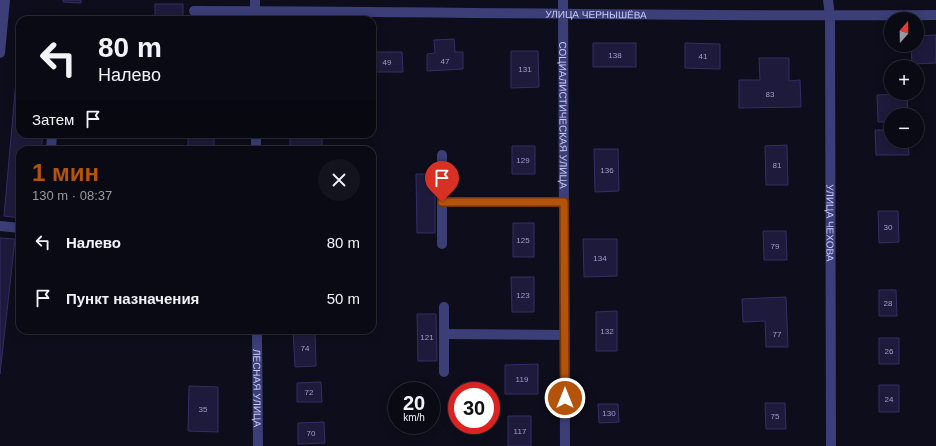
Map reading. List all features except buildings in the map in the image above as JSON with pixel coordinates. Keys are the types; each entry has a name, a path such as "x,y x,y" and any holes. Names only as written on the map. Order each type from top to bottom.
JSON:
{"street":[{"path":"0,53 5,0"},
{"path":"255,0 255,15"},
{"name":"СОЦИАЛИСТИЧЕСКАЯ УЛИЦА","path":"563,0 565,446"},
{"name":"УЛИЦА ЧЕХОВА","path":"828,0 830,16 831,446"},
{"name":"УЛИЦА ЧЕРНЫШЁВА","path":"194,11 255,15 563,13 830,16 936,15"},
{"path":"442,155 442,244"},
{"path":"442,202 564,202"},
{"path":"0,226 16,228"},
{"path":"444,307 444,372"},
{"name":"ЛЕСНАЯ УЛИЦА","path":"257,334 258,446"},
{"path":"444,334 565,335"}],"route":[{"path":"442,202 564,202 565,398"}]}
